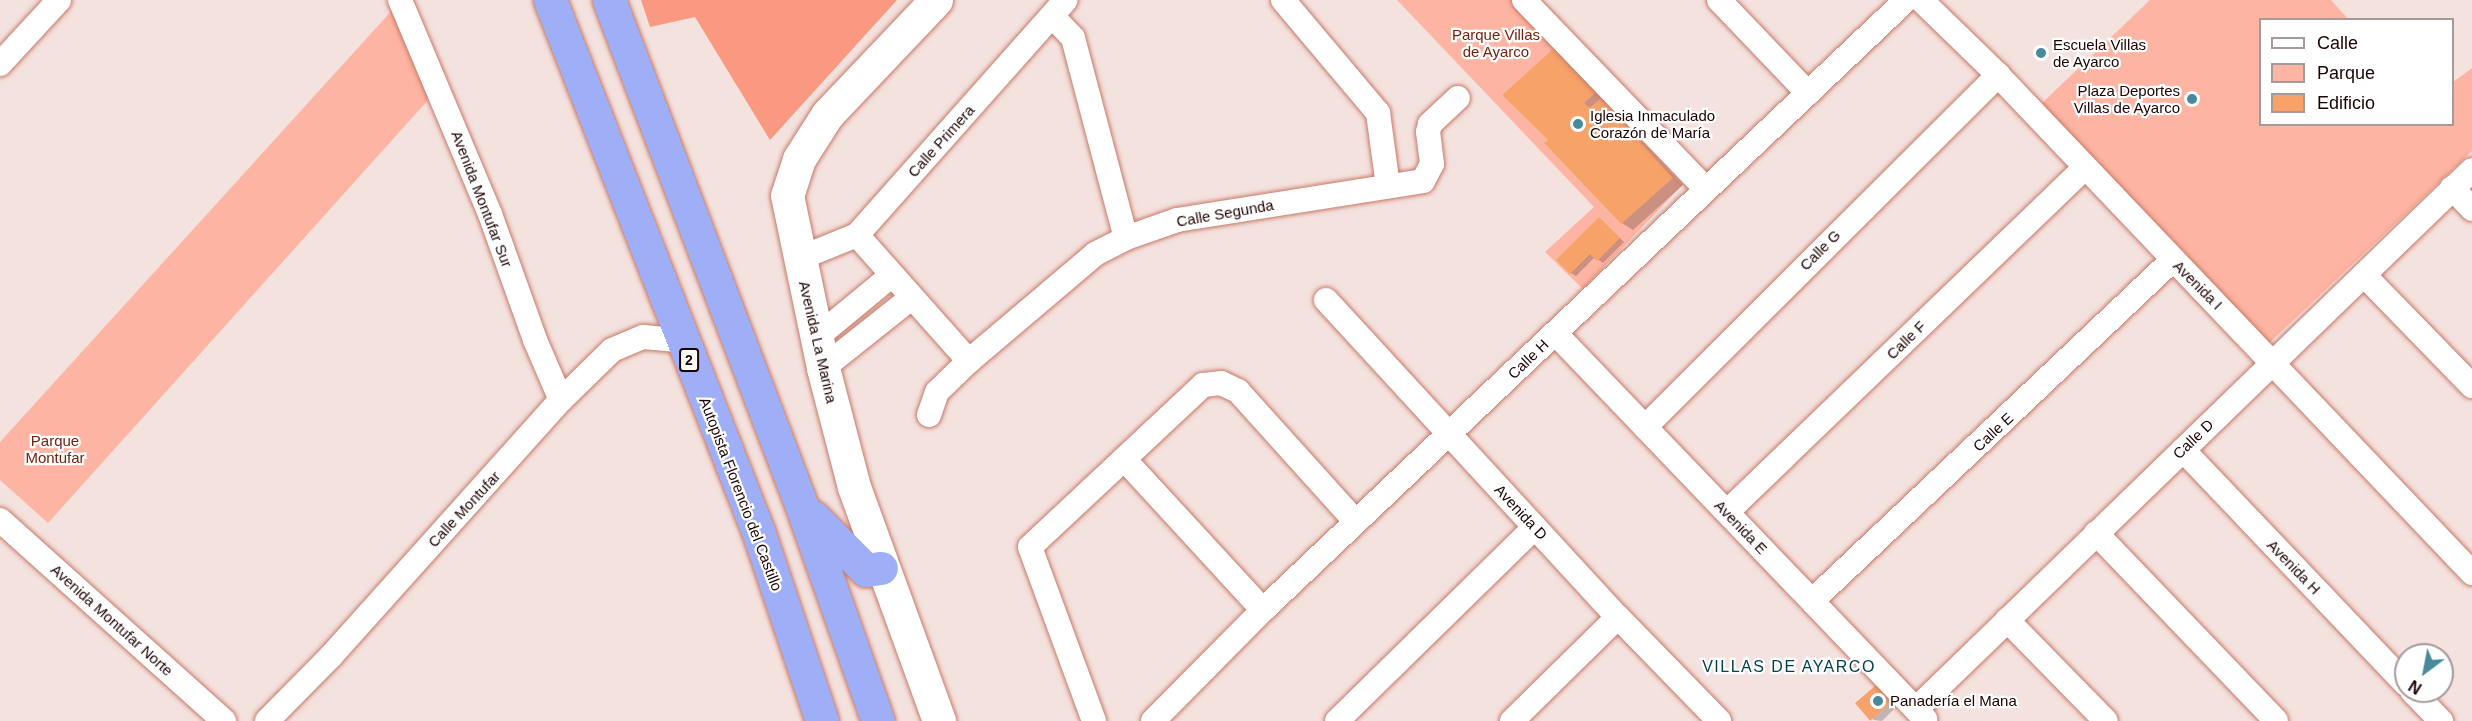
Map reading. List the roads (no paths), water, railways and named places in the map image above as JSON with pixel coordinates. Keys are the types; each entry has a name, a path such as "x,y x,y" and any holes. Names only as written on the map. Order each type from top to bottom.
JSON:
{"highway":[{"name":"Autopista Florencio del Castillo","path":"550,0 681,340 758,531 822,721"},
{"path":"609,0 801,504 878,721"},
{"path":"801,504 846,554 866,570 881,568"}],"street":[{"path":"0,64 59,0"},
{"name":"Avenida Montufar Sur","path":"400,0 490,214 561,400"},
{"name":"Avenida La Marina","path":"936,0 827,115 799,159 787,195 798,259 854,487 881,568 939,721"},
{"path":"1283,0 1378,113 1388,186"},
{"path":"1524,0 1706,189"},
{"path":"1719,0 1808,93"},
{"name":"Calle H","path":"1153,721 1263,610 1906,0"},
{"name":"Avenida I","path":"1921,0 1998,75 2472,573"},
{"path":"1059,8 1073,38 1126,238"},
{"name":"Calle Primera","path":"798,259 857,235 1059,8"},
{"name":"Calle G","path":"1645,428 1998,75"},
{"name":"Calle Segunda","path":"929,415 937,392 969,361 1095,254 1126,238 1177,220 1423,181 1430,174 1430,124 1458,98"},
{"name":"Calle F","path":"1727,512 2085,167"},
{"name":"Calle D","path":"1921,715 2007,620 2472,170"},
{"path":"2452,188 2472,209"},
{"path":"857,235 969,361"},
{"name":"Calle E","path":"1812,601 2172,260"},
{"path":"820,353 891,275"},
{"path":"2364,275 2472,386"},
{"path":"820,353 911,298"},
{"name":"Avenida D","path":"1326,300 1618,617 1706,717"},
{"name":"Avenida E","path":"1555,333 1921,715"},
{"name":"Calle Montufar","path":"267,721 336,650 561,400 612,350 627,341 643,337 681,340"},
{"path":"1094,721 1030,547 1203,385 1221,383 1238,391 1356,522"},
{"name":"Avenida H","path":"2183,450 2394,671"},
{"path":"1124,459 1263,610"},
{"name":"Avenida Montufar Norte","path":"0,520 224,721"},
{"path":"1337,721 1535,527"},
{"path":"2096,533 2276,721"},
{"path":"1512,721 1618,617"},
{"path":"2007,620 2106,721"},
{"path":"2424,703 2441,721"}],"place":[{"name":"Escuela Villas de Ayarco","path":"2041,53"},
{"name":"Plaza Deportes Villas de Ayarco","path":"2192,99"},
{"name":"Iglesia Inmaculado Corazón de María","path":"1578,124"},
{"name":"Panadería el Mana","path":"1878,701"}],"district":[{"name":"VILLAS DE AYARCO","path":"1789,667"}],"park label":[{"name":"Parque Villas de Ayarco","path":"1496,42"},
{"name":"Parque Montufar","path":"55,448"}]}
